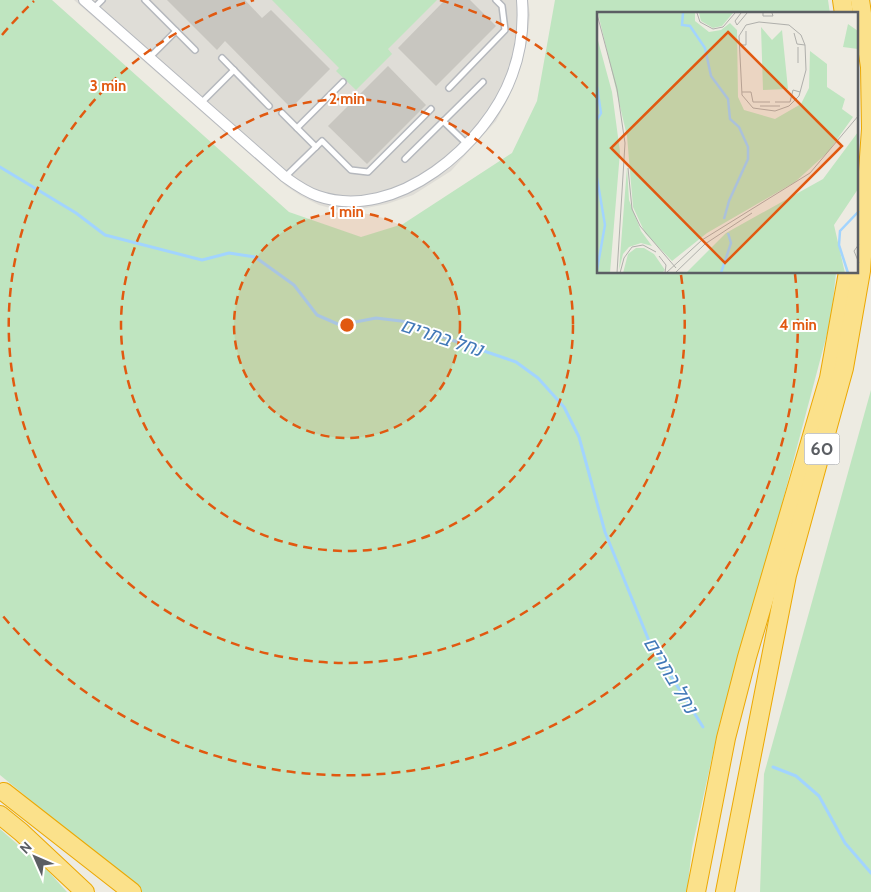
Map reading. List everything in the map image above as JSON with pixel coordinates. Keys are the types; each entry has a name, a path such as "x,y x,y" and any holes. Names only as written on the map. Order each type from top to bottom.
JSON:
{"highway":[{"name":"60","path":"725,892 788,575 844,368 861,270 871,129 870,67 860,0"},
{"name":"60","path":"696,892 726,738 747,657 829,378 848,274"},
{"path":"2,790 41,823 112,892"},
{"path":"2,790 132,892"},
{"path":"0,814 85,892"}],"street":[{"path":"84,0 298,187 318,196 340,201 364,201 388,195 414,184 440,167 468,144 491,115 512,76 519,51 522,26 522,0"}],"lane":[{"path":"94,8 102,0"},
{"path":"145,0 195,50"},
{"path":"449,88 505,30 502,6 496,0"},
{"path":"150,58 176,31"},
{"path":"222,58 269,106"},
{"path":"201,103 234,70"},
{"path":"297,128 343,82"},
{"path":"405,159 482,82"},
{"path":"286,177 322,141 351,170 368,172 431,109"},
{"path":"282,113 316,147"},
{"path":"443,121 468,144"}],"shaded area":[{"path":"74,0 528,0 530,15 527,42 520,69 509,97 496,121 451,171 413,195 387,204 341,211 319,205 286,186"}],"green space":[{"path":"0,0 52,0 289,212 361,237 403,224 512,153 537,101 555,0 828,0 830,12 597,12 597,274 836,274 831,319 775,530 719,726 692,848 687,892 142,892 0,775"},
{"path":"272,0 437,0 388,49 392,54 356,90 336,71 339,68"},
{"path":"871,390 871,892 760,892 764,774"},
{"path":"0,829 48,871 67,892 0,892"}],"building":[{"path":"167,0 245,0 262,18 271,10 330,69 291,108 225,41 217,50"},
{"path":"445,0 470,0 496,26 436,86 398,48"},
{"path":"388,66 426,105 367,164 328,126"}],"waterway":[{"name":"נחל בתרים","path":"0,167 76,213 105,235 202,260 229,253 255,257 294,285 317,315 340,325 376,318 409,322 437,335 516,362 538,378 564,407 579,437 605,532 649,641 703,727"},
{"name":"נחל בתרים","path":"773,767 796,776 819,796 845,843 871,873"}]}
